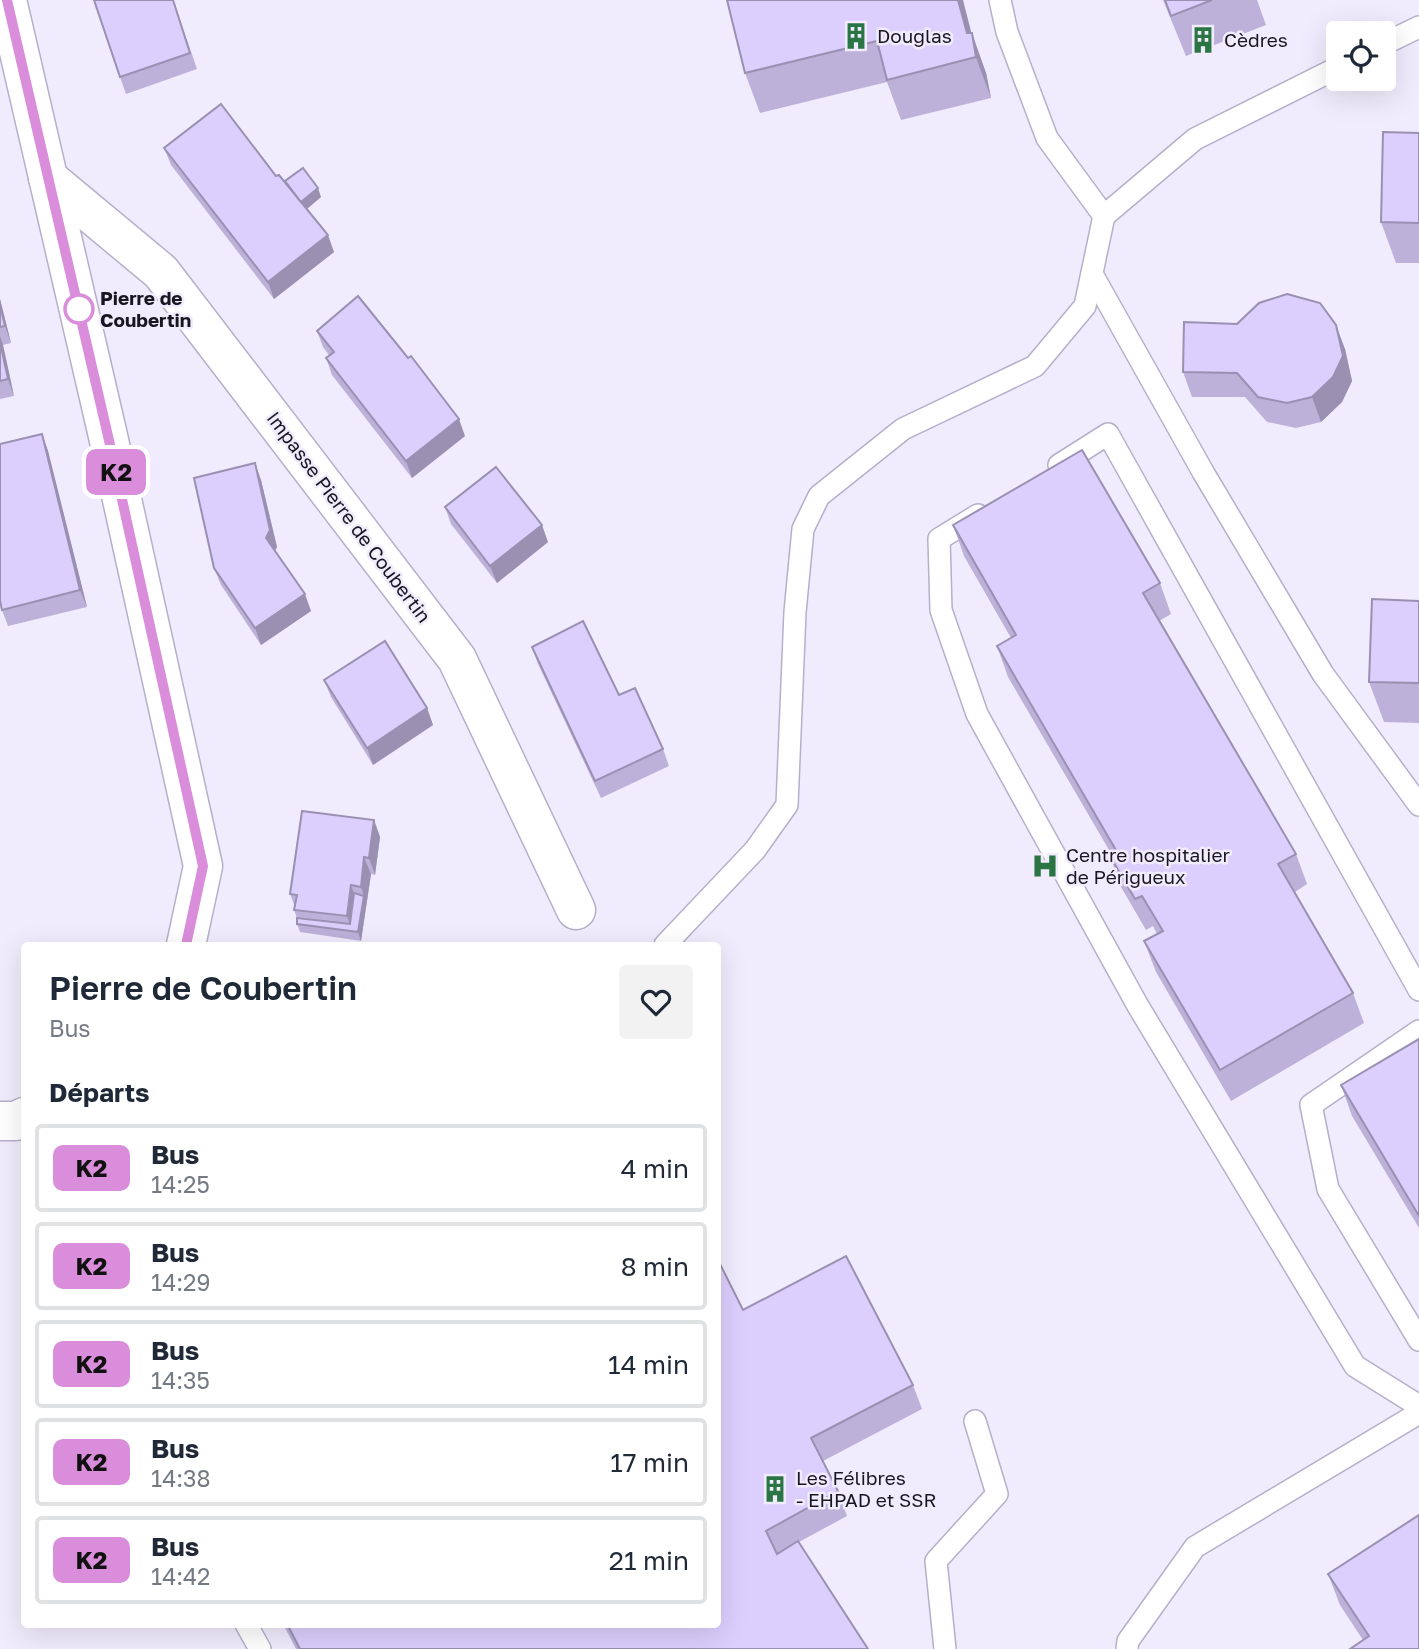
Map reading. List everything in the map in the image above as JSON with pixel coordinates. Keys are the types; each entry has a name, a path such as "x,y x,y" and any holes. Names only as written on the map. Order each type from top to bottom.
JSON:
{"street":[{"path":"7,0 108,436 203,866 187,942"},
{"name":"Impasse Pierre de Coubertin","path":"48,178 161,272 457,659 576,910"},
{"path":"0,1121 21,1118"}],"lane":[{"path":"1000,0 1007,32 1047,138 1104,216"},
{"path":"1396,38 1419,27"},
{"path":"668,942 755,850 787,805 795,612 803,529 819,496 903,429 1035,366 1085,306 1104,216 1195,139 1326,74"},
{"path":"1092,274 1203,472 1324,674 1419,805"},
{"path":"1040,476 1108,434 1419,990"},
{"path":"995,504 939,539 941,610 976,713 1138,1006 1354,1366 1419,1406"},
{"path":"1419,1031 1311,1105 1328,1189 1419,1339"},
{"path":"1127,1649 1128,1642 1195,1548 1419,1413"},
{"path":"945,1649 936,1561 997,1494 975,1421"},
{"path":"248,1628 260,1649"}],"building":[{"path":"94,0 173,0 190,53 120,77"},
{"path":"727,0 958,0 967,33 972,33 976,57 887,80 877,41 745,73"},
{"path":"1165,0 1212,0 1171,16"},
{"path":"221,104 276,176 279,175 328,235 268,282 164,148"},
{"path":"1383,132 1419,133 1419,223 1381,222"},
{"path":"303,168 318,188 301,202 285,181"},
{"path":"1287,294 1320,303 1336,325 1343,356 1333,377 1312,397 1287,403 1258,397 1237,373 1183,372 1184,322 1237,324 1259,303"},
{"path":"358,296 408,358 411,356 459,419 406,461 326,358 334,352 317,331"},
{"path":"0,306 5,326 0,327"},
{"path":"0,342 8,379 0,381"},
{"path":"42,434 80,590 2,610 0,444"},
{"path":"1082,450 1160,583 1143,593 1296,854 1278,864 1353,993 1220,1070 1144,941 1163,931 1142,896 1135,899 1110,856 1117,852 997,646 1016,635 953,525"},
{"path":"255,463 270,530 266,538 305,594 255,628 214,568 194,478"},
{"path":"496,467 542,525 490,566 445,507"},
{"path":"1372,599 1419,601 1419,683 1369,682"},
{"path":"583,621 619,695 635,688 663,749 595,781 532,647"},
{"path":"385,641 427,708 367,748 324,680"},
{"path":"302,811 374,820 369,858 364,857 361,887 351,885 347,916 294,910 297,895 290,894"},
{"path":"354,893 364,896 358,932 297,924 297,918 350,924"},
{"path":"1419,1039 1419,1216 1341,1085"},
{"name":"Les Félibres - EHPAD et SSR","path":"846,1256 913,1385 811,1438 838,1491 766,1531 777,1554 798,1541 868,1649 300,1649 289,1628 721,1628 721,1266 743,1310"},
{"path":"1419,1515 1419,1649 1350,1649 1369,1636 1328,1574"}],"bus line":[{"name":"K2","path":"7,0 108,436 203,866 187,942"}],"place":[{"name":"Douglas","path":"856,36"},
{"name":"Cèdres","path":"1203,40"},
{"name":"Pierre de Coubertin","path":"79,309"},
{"name":"Centre hospitalier de Périgueux","path":"1045,866"},
{"name":"Les Félibres - EHPAD et SSR","path":"775,1489"}]}
